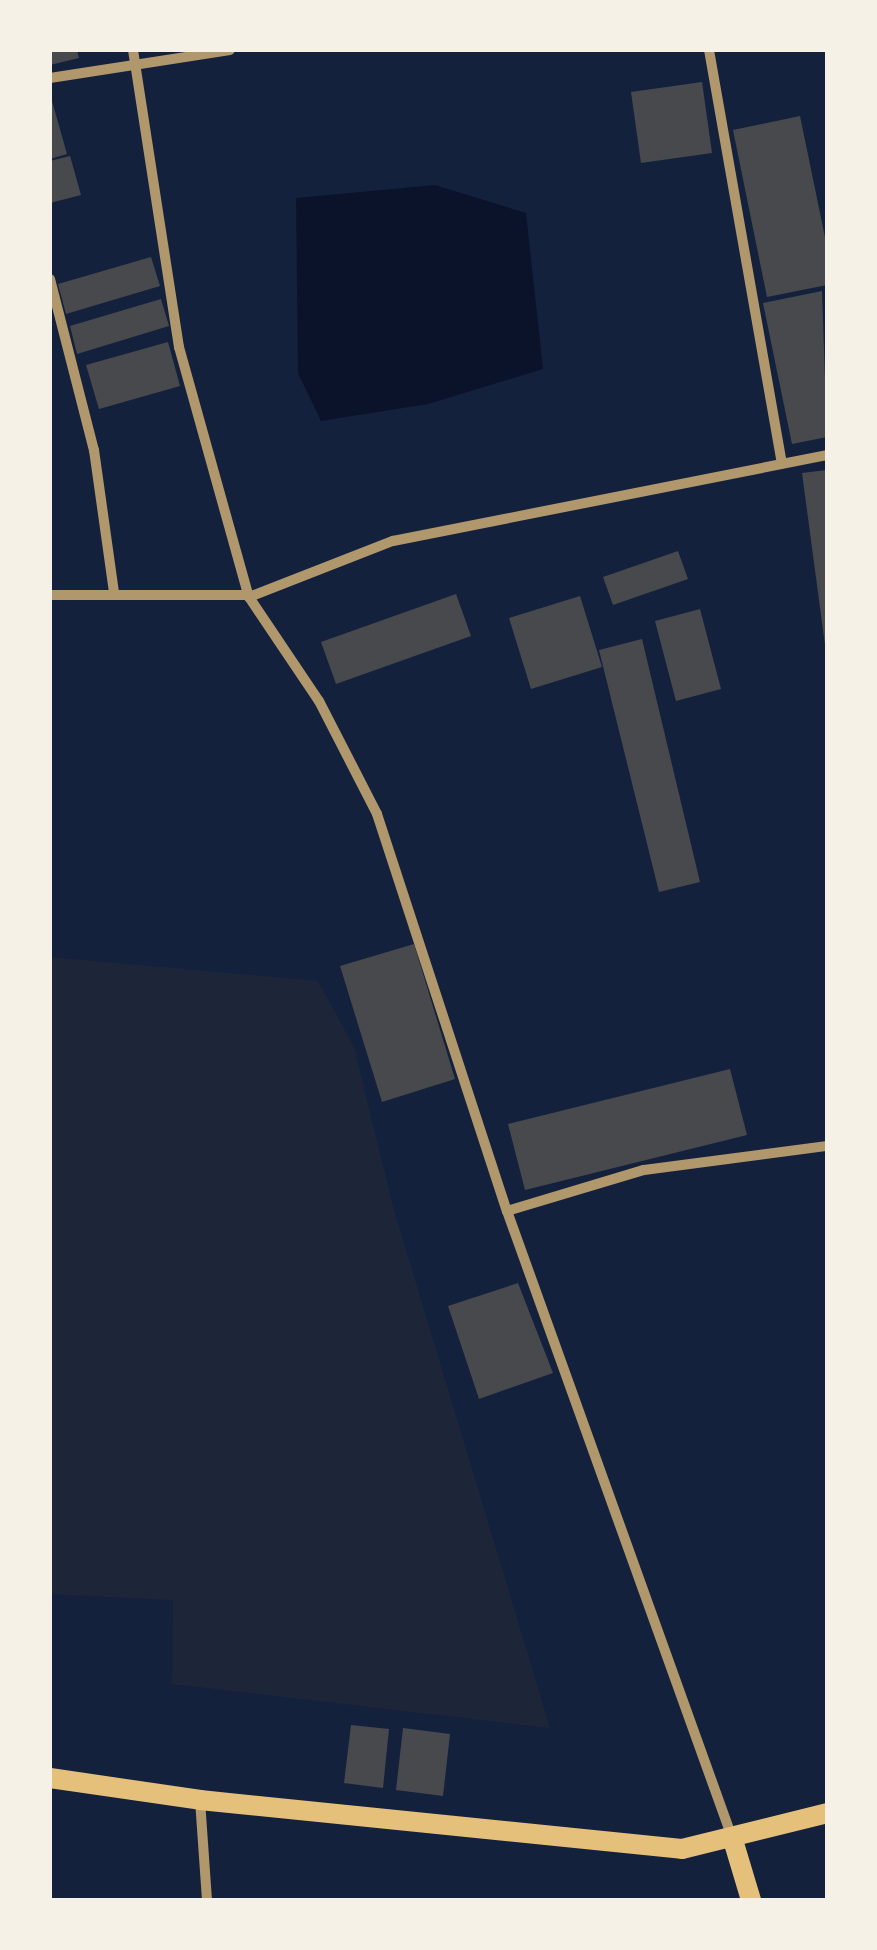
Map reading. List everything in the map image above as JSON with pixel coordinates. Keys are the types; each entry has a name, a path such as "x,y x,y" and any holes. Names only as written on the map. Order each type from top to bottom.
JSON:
{"main road":[{"path":"50,1778 200,1800 682,1849 733,1840 827,1814"},
{"path":"733,1840 751,1900"}],"street":[{"path":"134,50 179,346 249,596 319,700 378,814 507,1211 733,1840"},
{"path":"50,78 230,50"},
{"path":"708,50 782,464"},
{"path":"50,279 94,450 114,592"},
{"path":"50,594 249,596 393,541 827,455"},
{"path":"507,1211 644,1170 827,1146"},
{"path":"200,1800 207,1900"}],"shaded area":[{"path":"435,185 526,213 543,369 428,404 321,421 298,373 296,198"},
{"path":"50,957 318,981 354,1047 394,1210 550,1728 172,1684 173,1600 50,1594"}],"building":[{"path":"50,50 77,50 79,58 50,65"},
{"path":"702,82 712,153 641,163 631,92"},
{"path":"50,94 67,154 50,159"},
{"path":"800,116 827,247 827,285 767,297 733,130"},
{"path":"70,156 81,195 50,203 50,161"},
{"path":"151,257 160,286 66,314 58,284"},
{"path":"822,291 827,437 792,444 763,303"},
{"path":"161,299 169,326 77,354 70,326"},
{"path":"168,342 180,386 99,409 86,365"},
{"path":"827,470 827,645 825,645 802,473"},
{"path":"678,551 688,579 613,605 603,577"},
{"path":"456,594 471,636 336,684 321,642"},
{"path":"580,596 602,667 531,689 509,618"},
{"path":"700,609 721,689 676,701 655,621"},
{"path":"642,639 700,882 659,892 599,650"},
{"path":"414,944 455,1079 382,1102 340,966"},
{"path":"730,1069 747,1135 525,1190 508,1124"},
{"path":"518,1283 553,1373 479,1399 448,1306"},
{"path":"351,1725 389,1729 383,1788 344,1783"},
{"path":"403,1728 450,1734 443,1796 396,1790"}]}
